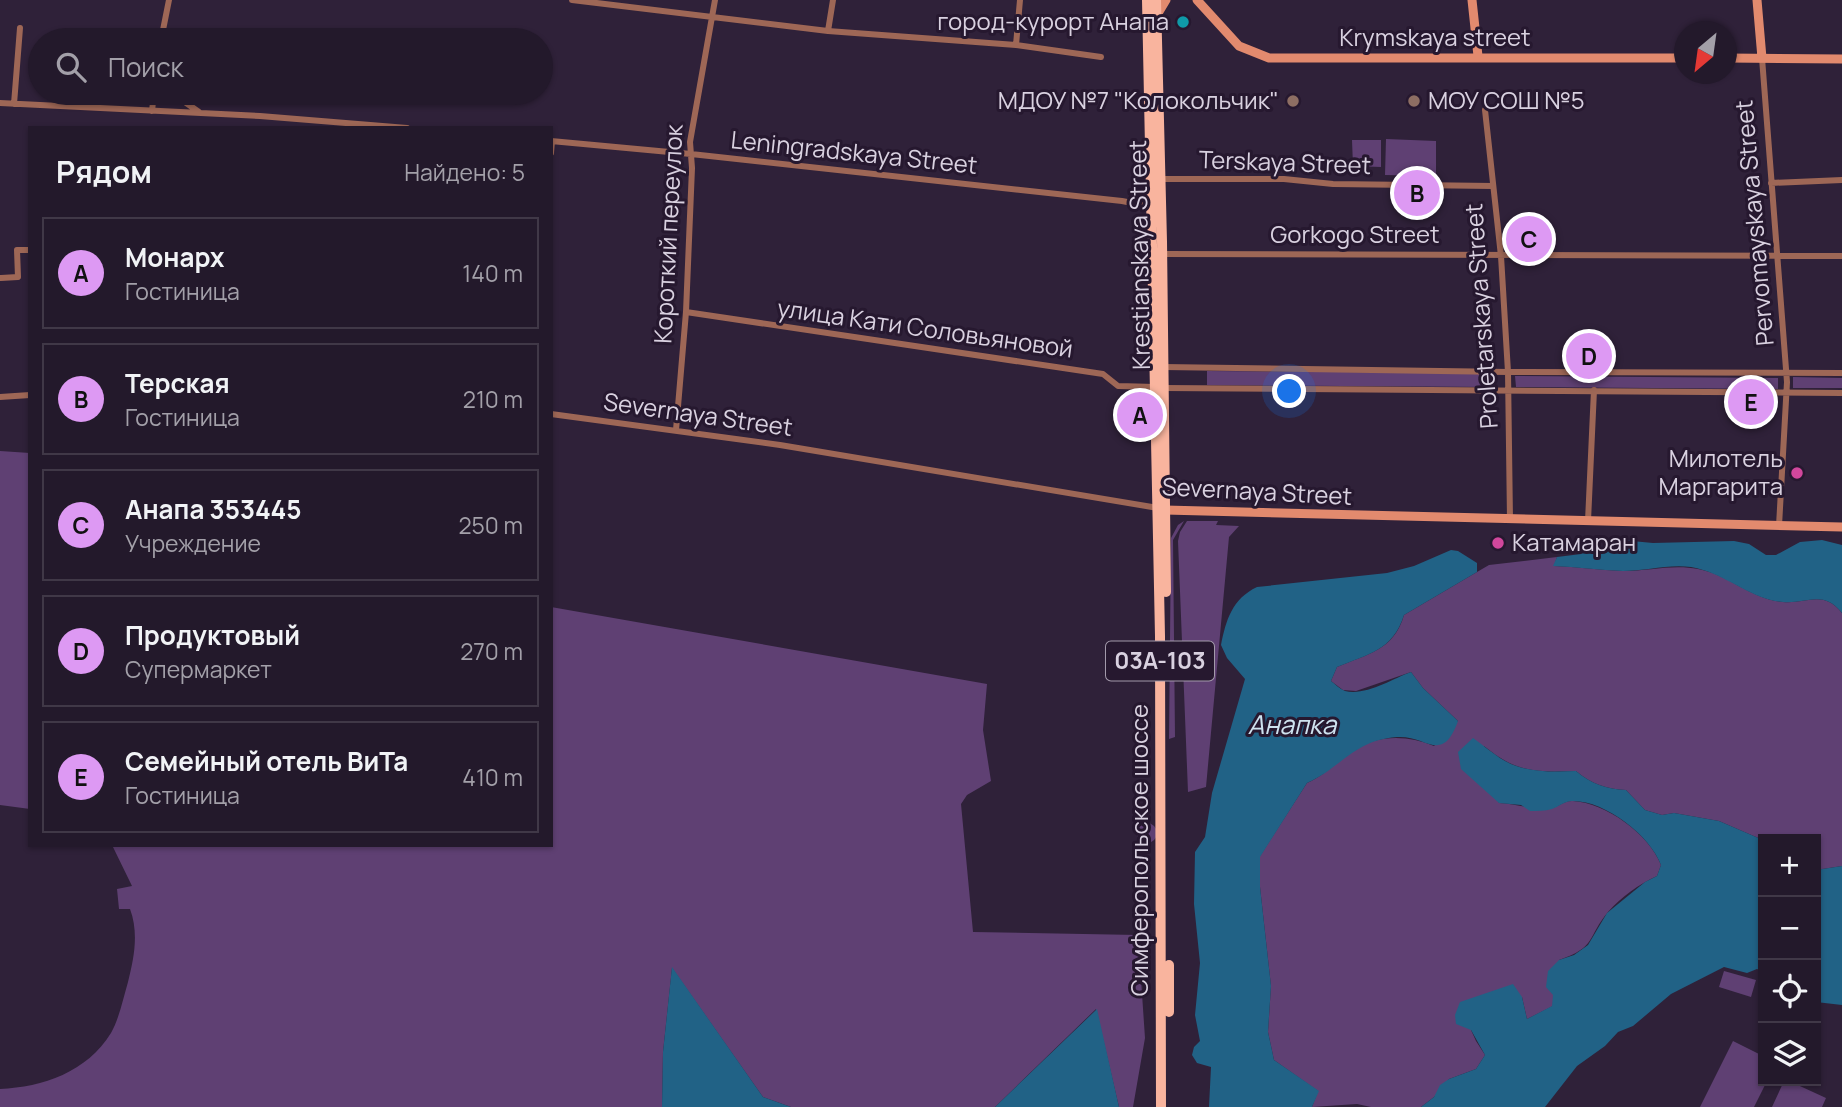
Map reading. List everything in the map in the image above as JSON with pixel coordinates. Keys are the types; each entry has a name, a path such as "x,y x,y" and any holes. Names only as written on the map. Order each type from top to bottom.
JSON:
{"main road":[{"name":"Krestianskaya Street","path":"1147,0 1161,509"},
{"name":"Krestianskaya Street","path":"1156,0 1163,367 1159,387"},
{"name":"Симферопольское шоссе","path":"1161,509 1164,813 1170,990 1167,1107"},
{"name":"Симферопольское шоссе","path":"1161,1107 1165,847"}],"street":[{"path":"163,28 169,0"},
{"path":"572,0 828,31 1016,45 1101,57"},
{"name":"Короткий переулок","path":"676,430 686,312 692,168 690,142 715,0"},
{"path":"828,31 833,0"},
{"path":"1016,45 1020,0"},
{"path":"1156,20 1160,7 1166,0"},
{"name":"Krymskaya street","path":"1189,0 1204,8"},
{"name":"Krymskaya street","path":"1197,0 1239,46 1269,58 1674,58"},
{"path":"1472,0 1478,56"},
{"name":"Pervomayskaya Street","path":"1757,0 1787,373 1779,526"},
{"path":"15,104 20,28"},
{"path":"1737,58 1842,59"},
{"path":"0,103 28,105"},
{"path":"35,105 201,113 380,126"},
{"path":"152,111 153,105"},
{"path":"167,111 172,105"},
{"path":"189,105 201,113"},
{"name":"Proletarskaya Street","path":"1485,110 1501,256 1508,372 1510,520"},
{"name":"Leningradskaya Street","path":"553,141 1122,201 1153,207"},
{"name":"Terskaya Street","path":"1160,180 1284,179 1333,184 1493,186"},
{"path":"1770,183 1842,180"},
{"path":"1,278 18,277 17,250 28,250"},
{"name":"Gorkogo Street","path":"1162,254 1842,256"},
{"name":"улица Кати Соловьяновой","path":"686,312 1103,374 1118,386 1842,393"},
{"path":"1163,367 1842,373"},
{"path":"1588,521 1594,390"},
{"path":"0,397 28,395"},
{"name":"Severnaya Street","path":"553,414 676,430 1114,499 1161,509 1842,527"}],"shaded area":[{"path":"1386,139 1436,141 1436,176 1385,175"},
{"path":"1352,140 1381,140 1381,167 1353,166"},
{"path":"1207,371 1492,373 1492,387 1207,385"},
{"path":"1515,376 1778,378 1778,389 1516,387"},
{"path":"1793,377 1842,378 1842,388 1793,388"},
{"path":"0,451 28,453 28,809 0,805"},
{"path":"1184,521 1173,540 1175,737 1169,739 1171,538 1178,525"},
{"path":"1187,521 1218,521 1216,525 1239,526 1229,537 1206,787 1188,792 1178,541"},
{"path":"1557,557 1554,566 1623,571 1670,567 1698,569 1772,600 1792,602 1814,599 1828,601 1835,606 1842,613 1842,866 1821,869 1821,834 1758,834 1758,838 1719,821 1674,813 1662,815 1645,810 1626,790 1600,785 1576,771 1538,771 1517,766 1484,746 1499,803 1547,809 1573,801 1599,807 1625,822 1647,842 1661,865 1657,876 1631,891 1613,906 1586,946 1559,960 1553,1006 1527,1019 1522,997 1471,1030 1485,1055 1476,1069 1449,1079 1434,1097 1421,1107 1371,1107 1357,1104 1312,1107 1318,1091 1274,1060 1268,1032 1271,986 1260,887 1260,856 1307,783 1351,752 1371,742 1392,738 1434,746 1458,721 1423,688 1411,672 1356,691 1343,690 1331,681 1337,667 1369,654 1387,643 1400,627 1404,615 1489,565"},
{"path":"553,607 987,684 983,730 991,781 967,795 961,804 973,932 1138,935 1145,1038 1133,1107 1119,1107 1096,1009 995,1107 791,1107 763,1097 672,968 663,1052 662,1107 0,1107 0,1089 32,1085 63,1075 90,1058 111,1033 121,1009 130,973 135,936 130,909 119,909 117,889 132,886 113,847 553,847"},
{"path":"1147,823 1154,826 1157,833 1154,840 1147,843 1140,840 1137,833 1140,826"},
{"path":"1724,971 1756,980 1751,997 1719,987"},
{"path":"1733,1041 1758,1054 1758,1086 1764,1086 1754,1107 1700,1107"},
{"path":"1782,1086 1800,1086 1826,1098 1822,1107 1772,1107"}],"water":[{"path":"1621,540 1653,543 1734,541 1749,544 1766,555 1776,555 1800,542 1822,540 1842,545 1842,613 1828,601 1814,599 1783,602 1762,597 1693,567 1623,571 1553,566 1557,557 1581,554"},
{"name":"Анапка","path":"1451,550 1458,551 1477,563 1477,572 1404,615 1399,627 1386,643 1369,654 1337,667 1331,681 1345,691 1362,691 1411,672 1423,688 1458,721 1452,734 1440,745 1397,737 1382,739 1359,749 1307,783 1260,857 1260,887 1271,986 1268,1032 1274,1060 1319,1091 1312,1107 1209,1107 1211,1067 1197,1063 1192,1055 1194,1047 1200,1041 1195,1015 1200,963 1194,904 1195,852 1205,837 1212,793 1245,679 1227,658 1221,645 1228,619 1236,604 1257,587 1387,573 1414,566"},
{"path":"1473,738 1509,763 1527,769 1576,771 1600,785 1626,790 1645,810 1662,815 1674,813 1719,821 1758,838 1758,970 1747,973 1724,967 1671,994 1633,1026 1618,1032 1605,1046 1577,1066 1545,1107 1421,1107 1434,1097 1440,1085 1476,1069 1485,1055 1471,1030 1456,1024 1455,1015 1460,1002 1513,984 1522,997 1527,1019 1552,1006 1553,995 1546,987 1548,971 1559,960 1574,955 1588,945 1607,913 1645,882 1657,876 1661,865 1647,842 1636,831 1598,806 1572,801 1549,810 1530,811 1521,805 1499,803 1461,769 1458,752"},
{"path":"1842,866 1842,1005 1821,1003 1821,869"},
{"path":"672,967 763,1097 791,1107 662,1107 663,1052"},
{"path":"1097,1009 1119,1107 995,1107"}],"place":[{"name":"город-курорт Анапа","path":"1183,22"},
{"name":"МДОУ №7 \"Колокольчик\"","path":"1293,101"},
{"name":"МОУ СОШ №5","path":"1414,101"},
{"name":"Терская","path":"1417,193"},
{"name":"Анапа 353445","path":"1529,239"},
{"name":"Продуктовый","path":"1589,356"},
{"name":"Семейный отель ВиТа","path":"1751,402"},
{"name":"Монарх","path":"1140,415"},
{"name":"Милотель Маргарита","path":"1797,473"},
{"name":"Катамаран","path":"1498,543"}]}
